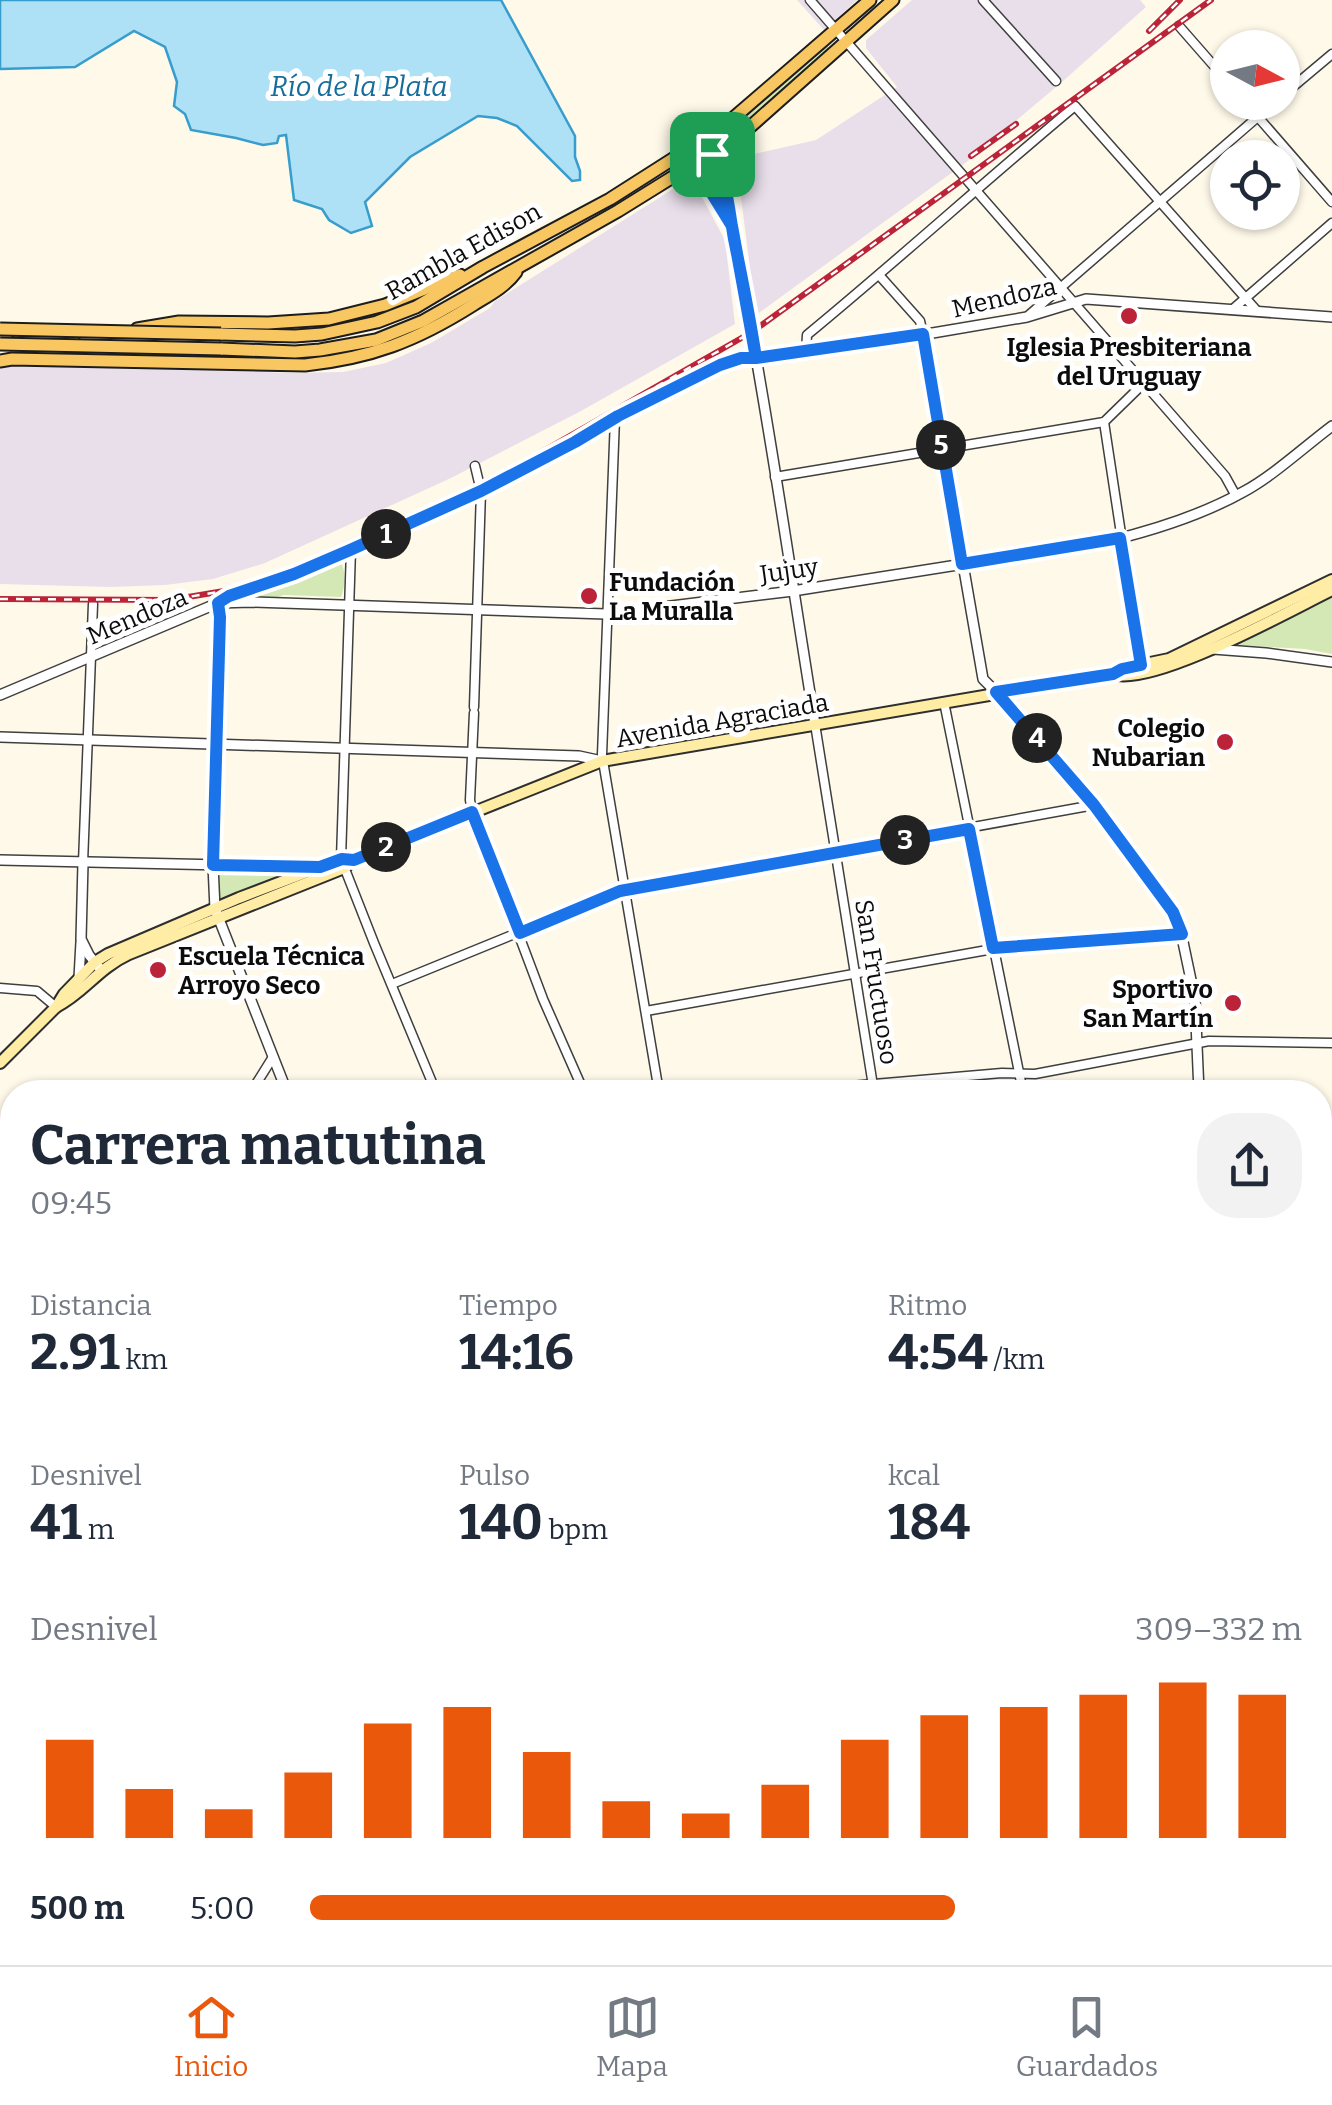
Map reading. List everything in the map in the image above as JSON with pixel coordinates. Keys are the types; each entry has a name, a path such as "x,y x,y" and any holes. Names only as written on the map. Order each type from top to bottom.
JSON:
{"main road":[{"name":"Rambla Edison","path":"0,329 295,336 355,328 416,307 610,199 702,141 740,114 870,0"},
{"name":"Rambla Edison","path":"0,345 295,352 376,340 422,321 695,166 742,134 893,0"},
{"path":"0,361 305,365 341,361 398,345 456,316 507,283 522,264"},
{"path":"0,345 179,322 268,323 329,318 385,306 483,267"},
{"name":"Avenida Agraciada","path":"0,1063 56,1008 79,978 98,966 320,867 354,860 602,761 1113,674 1169,659 1332,580"},
{"name":"Avenida Agraciada","path":"1113,674 1122,677 1162,670 1332,590"},
{"name":"Avenida Agraciada","path":"216,914 343,863"},
{"name":"Avenida Agraciada","path":"56,1008 70,1001 98,966"}],"street":[{"path":"810,0 1225,476 1236,496"},
{"path":"983,0 1056,81"},
{"path":"1178,26 1210,62"},
{"path":"1300,81 1332,54"},
{"path":"806,352 808,335 1075,106 1258,312"},
{"path":"1027,317 1254,120"},
{"path":"1261,120 1332,202"},
{"name":"San Fructuoso","path":"702,141 722,174 756,358 872,1080"},
{"name":"San Fructuoso","path":"695,166 732,226"},
{"path":"1233,309 1332,223"},
{"path":"879,275 920,321 982,680 1094,805 1173,912 1182,934 1195,1000 1198,1080"},
{"name":"Mendoza","path":"0,695 229,596 294,574 481,491 615,418 741,358 806,352 1027,317 1073,301 1097,299 1332,317"},
{"path":"776,477 1104,422 1144,383"},
{"path":"615,418 602,761 657,1080"},
{"path":"1104,422 1141,665"},
{"name":"Jujuy","path":"218,603 606,614 962,564 1120,538 1213,507 1252,486 1332,426"},
{"path":"475,466 481,491 472,812 579,1080"},
{"path":"350,550 343,863 431,1080"},
{"path":"218,603 213,865 216,914 282,1080"},
{"path":"79,978 92,604"},
{"path":"1210,648 1332,662"},
{"path":"944,702 1020,1080"},
{"path":"0,737 579,756 602,761"},
{"path":"392,984 625,890 1094,805"},
{"path":"0,860 320,867"},
{"path":"646,1012 993,948 1182,934"},
{"path":"81,939 98,966"},
{"path":"0,988 36,991 56,1008"},
{"path":"946,1080 1018,1072 1035,1074 1220,1040 1332,1043"},
{"path":"259,1080 273,1057"}],"shaded area":[{"path":"797,0 857,0 824,30"},
{"path":"912,0 1140,0 1146,7 968,161 756,315 736,158 816,140 897,87 866,48 866,40"},
{"path":"689,179 725,240 735,324 581,411 451,478 265,563 213,579 165,585 0,584 0,361 289,373 343,372 386,363 431,343 490,308 495,301"}],"green space":[{"path":"825,46 828,50 771,102 710,146 709,142"},
{"path":"339,560 343,568 341,597 250,598 252,594"},
{"path":"1332,595 1332,654 1238,645 1237,642"},
{"path":"221,868 291,872 223,900 218,872"}],"water":[{"name":"Río de la Plata","path":"0,0 501,0 575,136 580,180 572,181 517,126 478,116 410,157 365,202 372,226 351,233 329,220 322,209 294,200 286,135 279,136 277,143 263,145 191,130 185,114 174,106 177,82 165,47 134,31 75,67 0,69"}],"railway":[{"path":"1149,31 1180,0"},
{"path":"0,599 170,600 242,588 475,487 752,332 1211,0"},
{"path":"971,156 1016,124"}],"place":[{"name":"Iglesia Presbiteriana del Uruguay","path":"1129,316"},
{"name":"Fundación La Muralla","path":"589,596"},
{"name":"Colegio Nubarian","path":"1225,742"},
{"name":"Escuela Técnica Arroyo Seco","path":"158,970"},
{"name":"Sportivo San Martín","path":"1233,1003"}],"route":[{"path":"712,154 695,166 732,226 756,358 923,334 962,564 1120,538 1141,665 1113,674 996,692 1094,805 1173,912 1182,934 993,948 969,829 620,891 520,933 472,812 354,860 342,859 320,867 213,865 218,603 294,574 481,491 720,365 756,358 752,332 732,226 722,174 712,154"}]}
